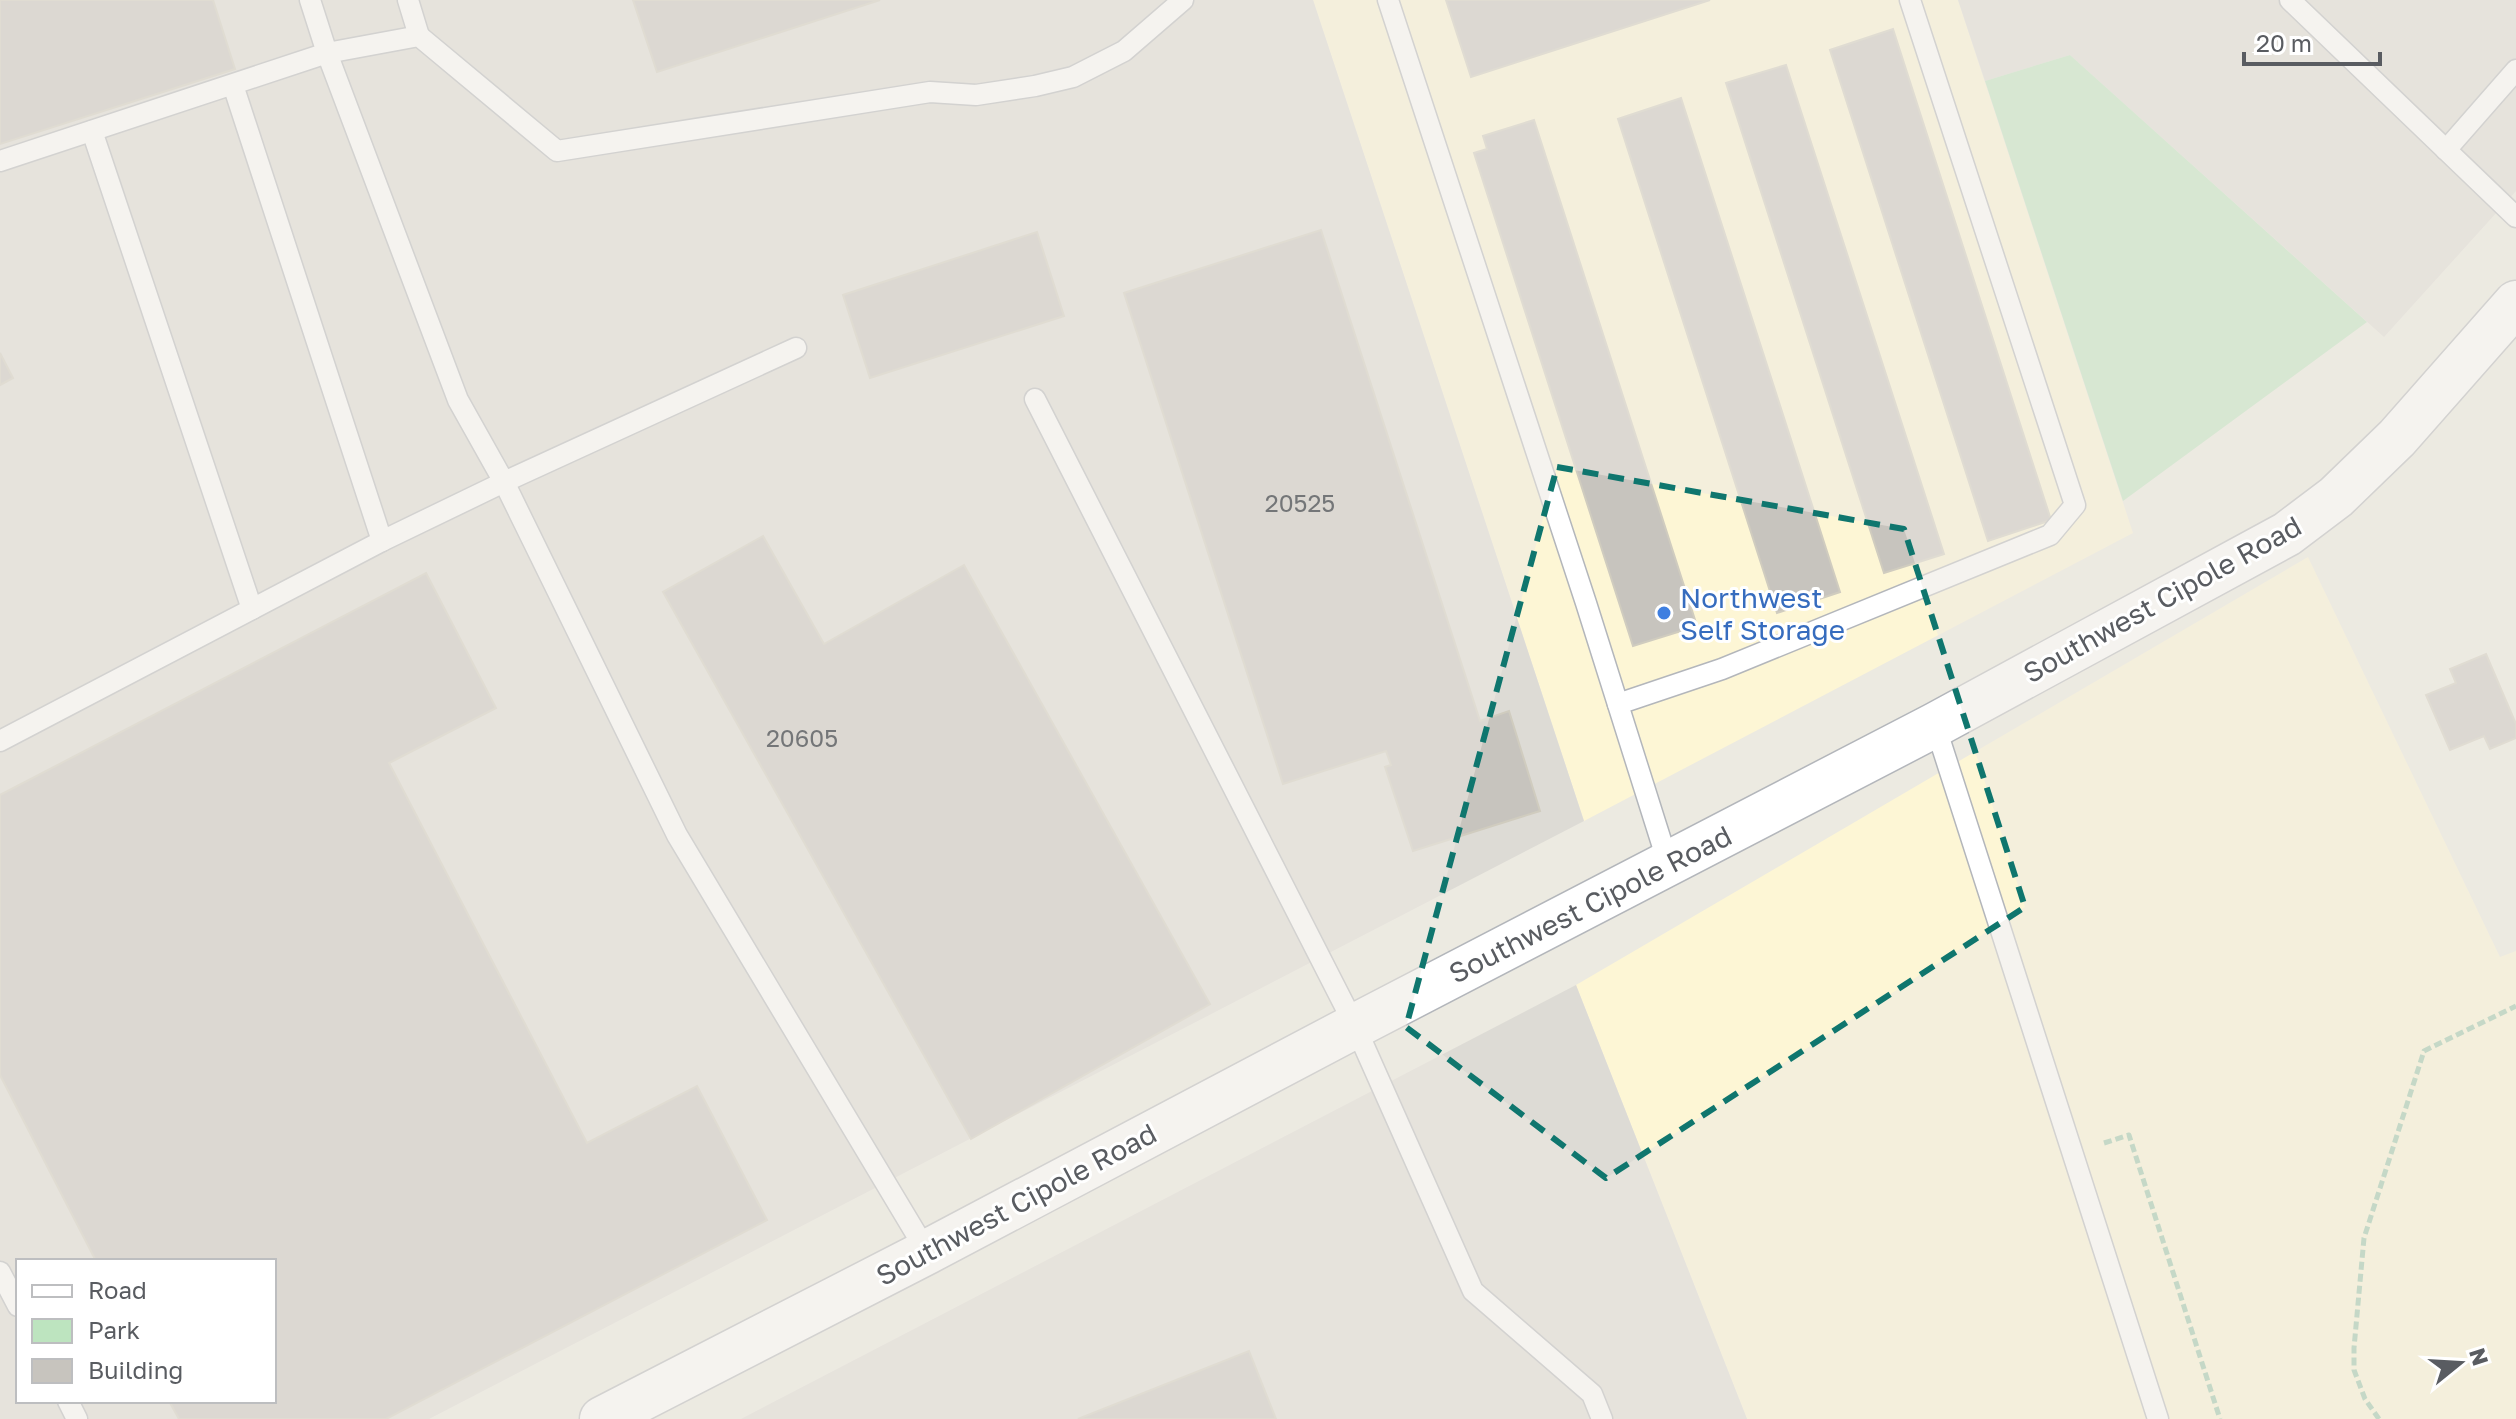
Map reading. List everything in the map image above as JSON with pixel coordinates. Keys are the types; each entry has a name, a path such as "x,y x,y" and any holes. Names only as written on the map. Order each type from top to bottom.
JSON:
{"street":[{"name":"Southwest Cipole Road","path":"602,1419 1935,725 2287,534 2336,497 2397,438 2516,303"}],"lane":[{"path":"310,0 327,53 458,400 504,482 677,835 927,1252"},
{"path":"408,0 419,36 557,151 930,92 976,95 1073,77 1124,51 1183,0"},
{"path":"1388,0 1668,863"},
{"path":"1618,704 1722,669 2050,535 2075,505 1910,0"},
{"path":"2290,0 2516,217"},
{"path":"0,161 327,53 419,36"},
{"path":"2446,150 2516,70"},
{"path":"233,85 382,541"},
{"path":"92,131 252,609"},
{"path":"0,741 382,541 796,348"},
{"path":"1035,399 1355,1026 1473,1291 1592,1394 1602,1419"},
{"path":"1935,725 2158,1419"},
{"path":"0,1272 16,1302"}],"path":[{"path":"2379,1419 2365,1399 2354,1370 2364,1238 2424,1051 2516,1006"},
{"path":"2093,1148 2129,1135 2220,1419"}],"highlighted area":[{"path":"1557,467 1904,529 2025,907 1606,1178 1406,1027"}],"shaded area":[{"path":"0,0 1313,0 1584,821 429,1419 0,1419"},
{"path":"1313,0 1958,0 2133,533 1584,821"},
{"path":"1958,0 2516,0 2516,191 2384,337 2070,55 1985,81"},
{"path":"2308,557 2500,957 2516,951 2516,1419 1747,1419 1576,985"},
{"path":"1576,985 1747,1419 741,1419"}],"green space":[{"path":"2070,55 2367,322 2123,501 1985,81"}],"building":[{"path":"0,0 213,0 235,69 0,144"},
{"path":"633,0 880,0 657,72"},
{"path":"1446,0 1710,0 1471,77"},
{"path":"1893,29 2051,520 1988,541 1830,50"},
{"path":"1786,65 1944,554 1884,573 1726,83"},
{"path":"1681,98 1840,592 1777,613 1618,119"},
{"path":"1534,120 1697,626 1633,646 1474,153 1487,149 1483,136"},
{"path":"1321,230 1480,721 1509,711 1540,811 1413,851 1385,767 1391,765 1386,751 1283,784 1124,293"},
{"path":"1037,232 1064,316 870,378 843,295"},
{"path":"0,353 13,378 0,385"},
{"path":"763,536 824,644 964,565 1210,1004 971,1139 663,592"},
{"path":"426,573 496,708 389,763 587,1143 697,1086 767,1220 386,1419 179,1419 170,1403 276,1403 276,1259 95,1259 0,1075 0,795"},
{"path":"2486,654 2516,724 2516,738 2490,749 2484,736 2450,750 2426,695 2456,683 2450,669"},
{"path":"1249,1351 1276,1419 1078,1419"}],"place":[{"name":"Northwest Self Storage","path":"1664,613"}]}
